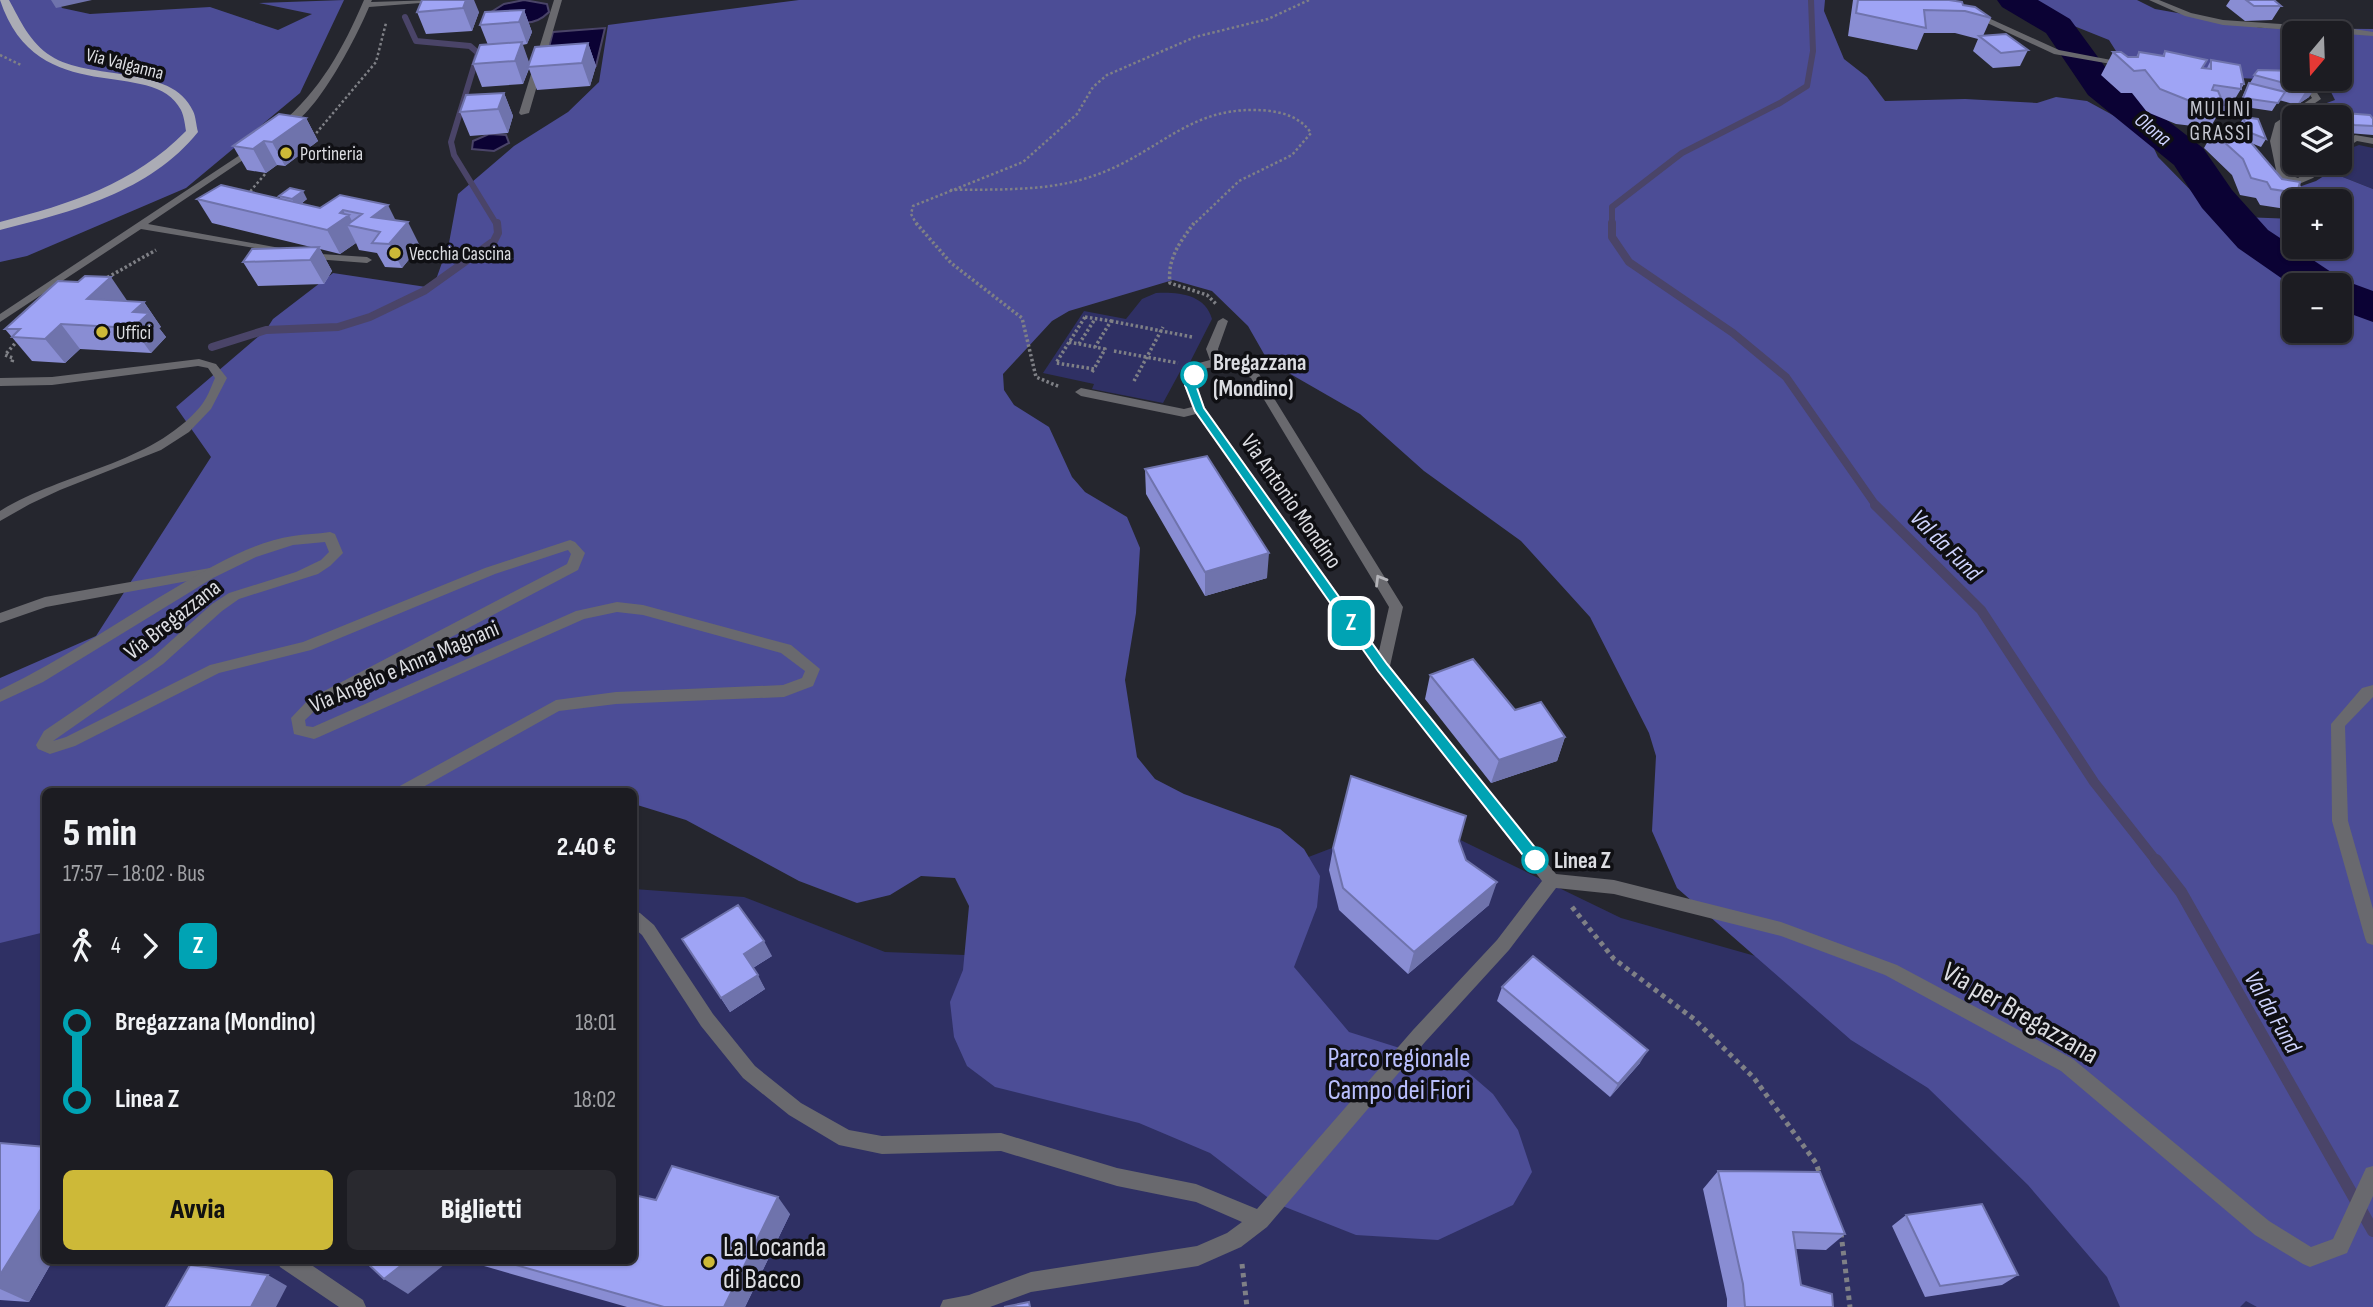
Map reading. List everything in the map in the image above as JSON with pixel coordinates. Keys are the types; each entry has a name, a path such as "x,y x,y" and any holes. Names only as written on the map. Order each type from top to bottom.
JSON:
{"main road":[{"name":"Via Valganna","path":"0,226 65,209 121,188 173,154 192,132 192,114 180,97 152,84 52,62 28,44 4,0"}],"street":[{"path":"270,137 313,99 334,72 348,48 367,3 433,0"},
{"path":"524,113 558,0"},
{"path":"1942,0 2057,52 2142,66"},
{"path":"2153,0 2189,16 2222,24 2373,34"},
{"path":"2307,105 2317,99 2312,91"},
{"path":"2282,121 2276,141 2282,175 2295,181 2305,180 2311,175"},
{"path":"2352,140 2355,138 2373,141"},
{"path":"0,319 261,144"},
{"path":"140,226 302,255 367,260"},
{"path":"1216,362 1212,349 1223,321"},
{"path":"0,382 52,381 199,362 212,366 221,378 216,395 179,432 115,467 21,502 0,517"},
{"name":"Via Antonio Mondino","path":"1382,667 1395,607 1255,376 1237,365 1216,362 1203,365 1190,385 1199,409 1382,667 1552,881"},
{"path":"1081,392 1184,413 1199,409"},
{"name":"Via Bregazzana","path":"0,696 58,669 210,573 259,550 305,535 330,537 336,546 336,553 313,573 263,585 224,603 145,671 49,735 43,745 50,748 70,742 163,695"},
{"name":"Via Angelo e Anna Magnani","path":"163,695 215,669 306,646 490,571 570,545 578,553 573,567 314,703 298,718 299,730 314,733 581,615 617,607 643,610 786,649 813,669 808,682 784,691 616,698 556,706 408,788"},
{"path":"0,618 58,600 210,573"},
{"path":"2373,691 2367,692 2338,724 2340,821 2373,938"},
{"path":"950,1307 969,1305 1031,1282 1198,1256 1234,1240 1260,1220 1419,1035 1503,945 1552,881"},
{"name":"Via per Bregazzana","path":"1552,881 1614,887 1781,929 1891,970 2067,1065 2262,1228 2310,1257 2340,1246 2373,1175"},
{"path":"637,920 649,930 707,1020 749,1072 796,1109 846,1139 882,1145 1001,1142 1117,1177 1196,1193 1260,1220"},
{"path":"293,1264 356,1307"}],"path":[{"path":"1069,342 1105,349 1081,392 1038,379 1023,318 951,263 916,224 911,214 914,206 944,191 1023,162 1077,114 1094,87 1107,75 1195,37 1268,19 1309,0"},
{"path":"310,140 376,62 391,4"},
{"path":"944,191 1036,187 1094,176 1115,167 1194,120 1233,107 1258,108 1296,118 1307,125 1311,133 1300,151 1283,162 1252,173 1229,188 1181,239 1174,251 1168,272 1170,283 1207,295 1222,312 1223,321"},
{"path":"243,198 266,173"},
{"path":"97,284 160,248"},
{"path":"1094,369 1056,363 1085,317 1162,329 1216,342"},
{"path":"1080,344 1095,318"},
{"path":"1096,347 1111,321"},
{"path":"1124,401 1162,329"},
{"path":"6,366 13,361 13,358 5,355 8,349 25,335"},
{"path":"1114,351 1182,363"},
{"path":"1552,881 1614,959 1694,1018 1754,1079 1816,1163 1824,1187"},
{"path":"1837,1222 1845,1246 1850,1307"},
{"path":"1234,1240 1244,1270 1247,1307"}],"green space":[{"path":"0,0 57,0 62,8 90,14 210,7 278,30 312,14 259,3 344,0 300,93 186,188 27,256 0,262"},
{"path":"799,0 1825,0 1824,11 1844,59 1867,77 1885,101 1965,99 2037,103 2056,97 2087,101 2140,130 2149,138 2158,157 2216,216 2282,219 2282,259 2352,259 2352,189 2293,189 2325,175 2338,175 2373,189 2373,1307 2257,1307 2246,1301 2240,1307 2120,1307 2107,1277 2028,1185 1928,1088 1851,1040 1677,888 1652,831 1656,756 1649,733 1590,617 1521,541 1424,471 1360,414 1268,361 1248,326 1212,291 1173,280 1069,311 1052,321 1003,374 1004,390 1014,405 1049,427 1072,477 1085,492 1127,517 1140,548 1136,613 1125,680 1137,757 1155,779 1184,794 1280,829 1304,849 1320,876 1317,907 1294,967 1349,1032 1463,1068 1493,1094 1518,1130 1532,1172 1513,1205 1438,1240 1356,1235 1275,1203 1210,1153 1139,1123 995,1087 967,1066 954,1037 950,1002 963,970 969,906 955,878 921,876 890,895 857,903 799,881 686,820 637,805 637,788 42,788 42,933 0,943 0,678 96,636 211,457 176,407 266,330 273,319 333,273 433,288 449,243 458,194 514,146 568,112 599,82 608,25"},
{"path":"2026,0 2137,0 2155,9 2262,28 2282,28 2282,81 2216,75 2121,59 2109,40 2059,20"},
{"path":"2352,29 2373,29 2373,124 2352,115 2352,105 2324,104 2335,100 2328,91 2352,91"},
{"path":"2359,145 2373,148 2373,189 2338,175 2352,175 2352,148"},
{"path":"1156,293 1190,296 1203,304 1212,319 1187,368 1182,368 1163,403 1092,389 1094,384 1043,373 1084,311 1126,319 1142,299"},
{"name":"Parco regionale Campo dei Fiori","path":"0,748 43,788 42,1264 637,1264 637,889 744,897 885,952 1044,958 1413,817 1621,918 1812,972 2373,1307 0,1307"}],"shaded area":[{"path":"524,0 547,4 549,12 528,23 491,12 504,4"},
{"path":"605,28 596,66 543,70 553,32"},
{"path":"489,134 506,135 509,143 494,151 472,149 473,141"}],"building":[{"path":"422,0 466,0 463,8 417,12"},
{"path":"1858,0 1949,0 1975,7 1991,18 1965,11 1924,10 1926,28 1856,13"},
{"path":"2246,0 2274,0 2281,6 2254,6"},
{"path":"524,10 519,22 480,25 485,12"},
{"path":"2006,34 2028,50 2001,53 1979,36"},
{"path":"522,42 515,61 473,64 480,45"},
{"path":"588,43 582,63 528,67 535,47"},
{"path":"2165,51 2207,60 2202,68 2211,69 2211,60 2240,65 2244,84 2241,84 2241,89 2214,85 2212,90 2218,91 2224,105 2190,101 2160,89 2145,70 2134,71 2113,52 2138,57 2139,52 2164,56"},
{"path":"2258,70 2282,71 2282,82 2254,75"},
{"path":"2249,83 2285,92 2278,103 2243,98"},
{"path":"504,93 498,109 460,112 466,95"},
{"path":"279,114 306,118 272,142 264,141 253,149 233,146"},
{"path":"2352,114 2370,115 2373,119 2373,126 2354,125"},
{"path":"2244,117 2258,119 2266,139 2246,131"},
{"path":"2227,129 2248,139 2282,179 2300,182 2298,189 2271,189 2267,182 2251,178 2243,159 2213,132"},
{"path":"221,185 320,208 340,195 388,205 372,217 408,222 389,244 372,243 380,232 347,225 362,214 343,210 340,213 349,215 327,230 197,199"},
{"path":"290,188 303,191 292,199 279,196"},
{"path":"319,247 310,260 243,262 252,249"},
{"path":"85,276 111,277 87,299 144,302 133,312 149,313 133,328 61,324 45,339 12,337 20,329 5,329 58,281 78,282"},
{"path":"1207,456 1269,553 1205,572 1145,469"},
{"path":"1473,659 1515,710 1541,702 1565,737 1499,760 1430,675"},
{"path":"1351,776 1466,816 1459,841 1466,860 1497,882 1414,952 1343,888 1333,848"},
{"path":"738,905 764,941 744,954 758,975 721,998 682,939"},
{"path":"1533,956 1648,1050 1618,1084 1502,987"},
{"path":"0,1143 42,1147 42,1207 0,1275"},
{"name":"La Locanda di Bacco","path":"672,1166 778,1197 724,1307 664,1307 512,1264 637,1264 637,1196 656,1200"},
{"path":"1718,1171 1820,1172 1845,1234 1793,1232 1801,1285 1832,1294 1833,1307 1745,1307 1743,1284"},
{"path":"1982,1204 2018,1275 1940,1286 1906,1215"},
{"path":"368,1264 403,1264 384,1279"},
{"path":"190,1265 268,1275 251,1307 166,1307"},
{"path":"1029,1302 1030,1307 1004,1307"}],"waterway":[{"name":"Val da Fund","path":"1811,0 1813,51 1807,86 1780,103 1682,153 1612,207 1612,237 1629,262 1733,333 1786,377 1877,507"},
{"name":"Olona","path":"2014,0 2058,26 2101,87 2155,127 2189,157 2217,199 2253,239 2302,273"},
{"path":"405,17 416,41 470,46 478,53 451,142 454,155 497,225"},
{"path":"212,347 266,330 338,327 370,317 424,291 494,241 498,233 497,223"},
{"name":"Olona","path":"2352,298 2373,308"},
{"name":"Val da Fund","path":"1877,507 1981,610 2094,782 2157,862"},
{"name":"Val da Fund","path":"2156,860 2181,892 2373,1231"}],"bus line":[{"name":"Z","path":"1194,375 1190,385 1192,397 1199,409 1382,667 1535,860"}],"place":[{"name":"Portineria","path":"286,153"},
{"name":"Vecchia Cascina","path":"395,253"},
{"name":"Uffici","path":"102,332"},
{"name":"Bregazzana (Mondino)","path":"1194,375"},
{"name":"Linea Z","path":"1535,860"},
{"name":"La Locanda di Bacco","path":"709,1262"}],"district":[{"name":"MULINI GRASSI","path":"2221,121"}]}
